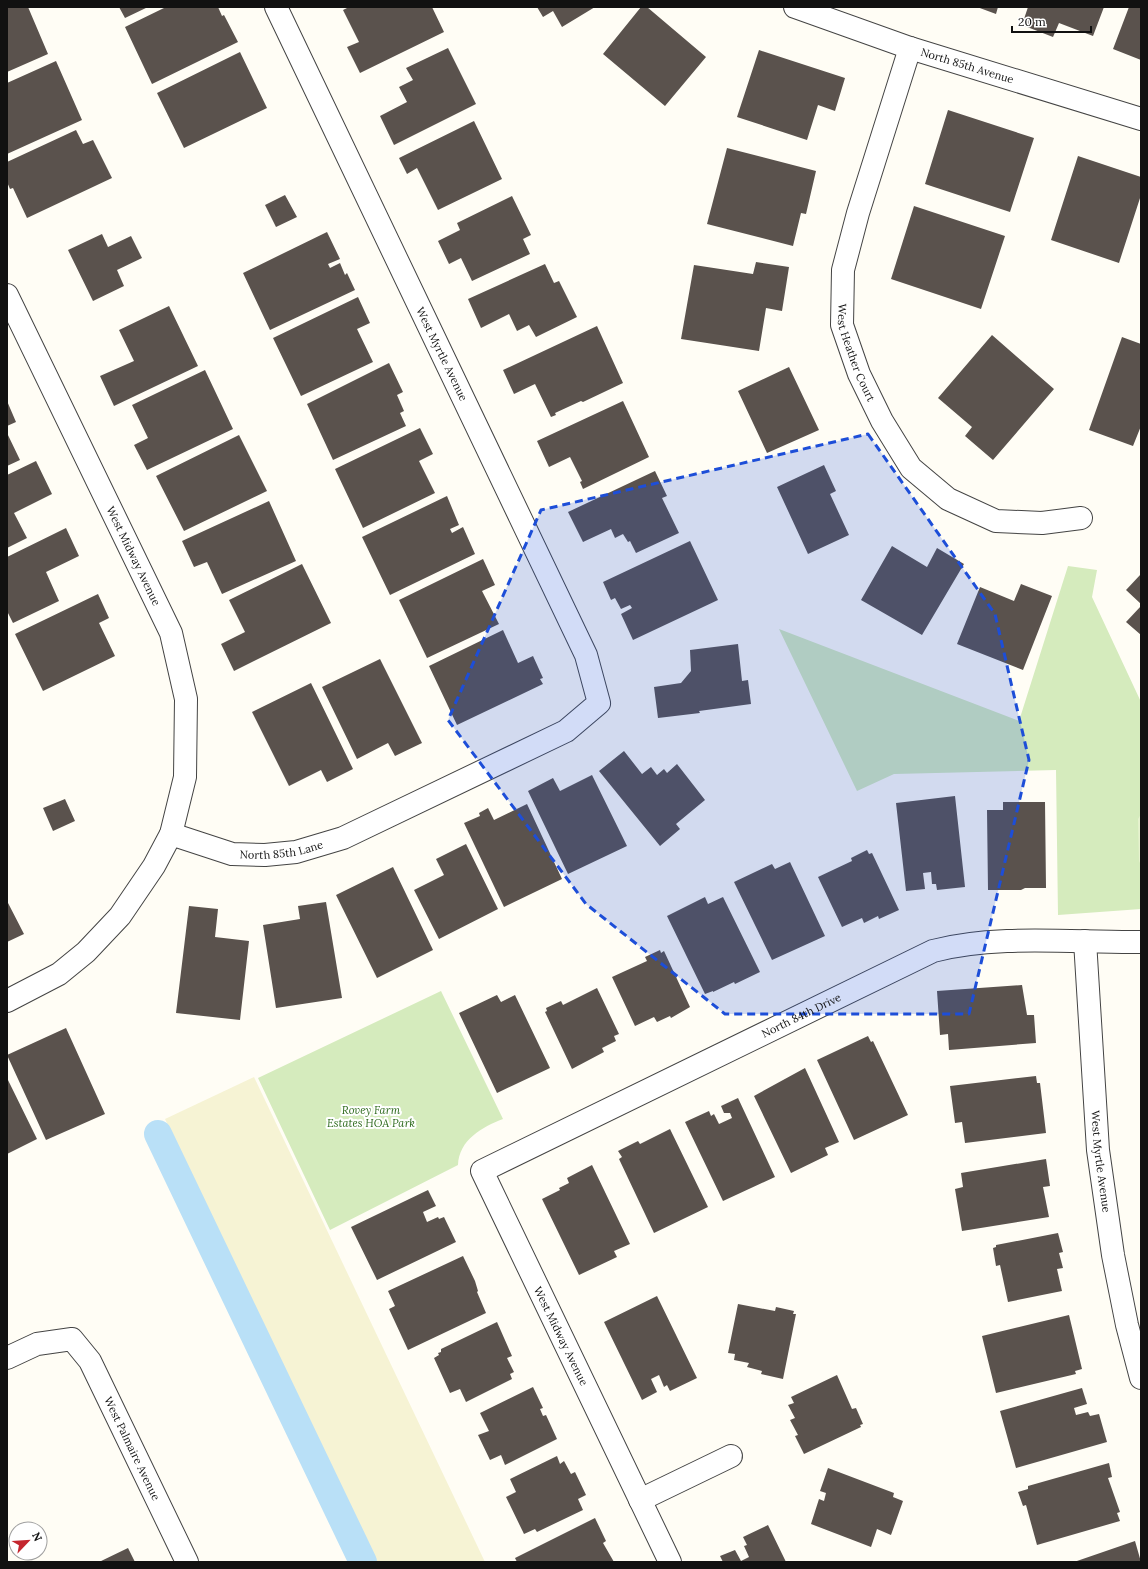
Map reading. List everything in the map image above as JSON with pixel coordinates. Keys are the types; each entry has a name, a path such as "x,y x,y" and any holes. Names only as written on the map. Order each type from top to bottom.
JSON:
{"street":[{"name":"West Myrtle Avenue","path":"276,7 586,656 599,703"},
{"name":"North 85th Avenue","path":"795,7 910,48 1141,119"},
{"name":"West Heather Court","path":"910,48 858,213 843,270 842,325 859,374 882,421 912,468 948,499 996,521 1042,523 1081,518"},
{"name":"West Midway Avenue","path":"7,295 171,633 186,699 185,777 171,834"},
{"name":"North 85th Lane","path":"171,834 232,854 265,855 296,852 310,848 342,838 566,731 599,703"},
{"path":"7,1001 60,974 86,952 120,916 154,866 171,834"},
{"name":"West Myrtle Avenue","path":"1085,941 1098,1150 1116,1270 1127,1325 1141,1378"},
{"name":"North 84th Drive","path":"482,1171 933,951 953,946 982,942 1141,942"},
{"name":"West Midway Avenue","path":"482,1171 670,1562"},
{"name":"West Palmaire Avenue","path":"7,1358 37,1344 72,1339 90,1361 187,1562"},
{"path":"640,1500 731,1456"}],"highlighted area":[{"path":"868,434 995,614 1029,760 969,1014 725,1014 586,904 448,720 541,510"}],"shaded area":[{"path":"254,1077 485,1562 377,1562 165,1119"}],"green space":[{"path":"1068,566 1097,570 1092,597 1141,702 1141,909 1058,915 1056,770 894,774 857,791 779,629 1019,721"},
{"path":"1141,814 1141,865 1139,861 1138,819"},
{"name":"Rovey Farm Estates HOA Park","path":"441,991 503,1119 480,1130 467,1142 462,1148 458,1165 330,1230 258,1078"}],"building":[{"path":"7,7 28,7 48,54 7,72"},
{"path":"119,7 148,7 125,18"},
{"path":"166,7 218,7 222,16 224,15 238,42 152,84 125,27"},
{"path":"349,7 432,7 444,32 360,73 347,47 359,42 343,10"},
{"path":"537,7 595,7 562,27 553,11 543,17"},
{"path":"641,7 647,7 706,57 665,106 603,54"},
{"path":"977,7 998,7 996,14"},
{"path":"1028,7 1104,7 1093,36 1059,23 1053,37 1022,25"},
{"path":"1129,7 1141,7 1141,60 1113,49"},
{"path":"448,48 476,104 394,145 380,116 407,102 399,87 413,80 406,68"},
{"path":"759,50 845,78 835,111 818,105 807,140 737,117"},
{"path":"240,52 267,108 184,148 157,93"},
{"path":"56,61 82,120 7,154 7,83"},
{"path":"948,110 1034,138 1010,212 925,184"},
{"path":"474,121 502,179 438,210 417,168 407,174 399,158"},
{"path":"76,130 83,144 93,140 112,178 27,218 13,188 10,189 7,182 7,162"},
{"path":"727,148 816,171 806,214 801,213 793,246 707,224"},
{"path":"1078,156 1141,177 1141,195 1119,263 1051,240"},
{"path":"285,195 297,217 276,227 265,205"},
{"path":"512,196 531,235 523,239 530,254 472,281 461,258 449,264 438,241 460,230 457,223"},
{"path":"914,206 1005,236 981,309 891,279"},
{"path":"327,232 340,259 328,264 330,268 340,263 345,275 347,273 355,290 270,330 243,273"},
{"path":"102,234 108,247 131,236 142,258 117,270 124,286 93,301 68,250"},
{"path":"756,262 789,267 782,311 766,308 759,351 681,339 694,265 753,274"},
{"path":"545,264 554,283 559,281 577,317 536,337 529,325 517,331 509,314 481,328 468,299"},
{"path":"358,297 370,323 357,329 373,362 301,396 273,338"},
{"path":"169,306 198,366 114,406 100,376 134,361 119,330"},
{"path":"597,326 623,383 583,402 581,401 555,413 556,415 551,417 535,384 514,394 503,370"},
{"path":"992,335 1054,389 993,460 965,436 972,427 938,398"},
{"path":"1122,337 1141,344 1141,426 1133,446 1089,430"},
{"path":"389,363 403,392 397,395 404,411 400,413 406,426 333,460 307,404"},
{"path":"789,367 819,430 767,453 738,391"},
{"path":"205,370 233,429 147,470 134,445 148,438 132,405"},
{"path":"7,401 16,422 7,426"},
{"path":"623,401 649,457 583,489 580,482 582,481 570,457 549,467 537,441"},
{"path":"420,428 433,454 419,461 435,493 363,528 335,469"},
{"path":"7,433 20,460 7,466"},
{"path":"239,435 267,491 184,531 156,476"},
{"path":"36,461 52,494 14,513 27,538 7,548 7,475"},
{"path":"824,465 836,491 830,494 849,535 808,554 777,487"},
{"path":"655,471 667,496 662,498 679,533 636,553 630,541 628,542 623,534 615,538 611,529 583,542 568,512"},
{"path":"447,496 459,525 450,529 452,533 463,527 475,554 390,595 362,537"},
{"path":"269,501 296,561 222,594 207,562 194,567 182,541"},
{"path":"66,528 79,556 46,572 59,601 13,623 7,611 7,557"},
{"path":"690,541 718,600 633,640 621,614 632,608 630,605 621,609 615,598 611,600 603,582"},
{"path":"892,546 927,567 937,548 964,564 922,635 861,600"},
{"path":"483,559 495,585 482,591 499,624 427,658 399,600"},
{"path":"302,564 331,623 234,671 221,644 245,632 229,600"},
{"path":"1141,574 1141,604 1126,590"},
{"path":"1021,584 1052,596 1023,670 957,644 980,587 1014,601"},
{"path":"98,594 109,618 99,623 115,656 43,691 15,634"},
{"path":"1141,606 1141,635 1126,622"},
{"path":"503,630 518,663 533,656 543,678 540,679 543,684 457,725 429,666"},
{"path":"738,644 742,681 748,680 751,704 699,711 700,713 658,718 654,687 681,683 691,671 690,650"},
{"path":"380,659 422,743 395,756 388,743 357,759 322,687"},
{"path":"311,683 353,769 327,782 321,770 289,786 252,712"},
{"path":"624,751 642,774 651,767 657,775 664,769 667,773 677,764 705,800 676,824 680,829 660,846 599,771"},
{"path":"592,775 627,846 568,874 528,791 553,778 560,791"},
{"path":"955,796 965,887 937,890 936,884 932,884 931,872 923,873 925,889 906,891 896,803"},
{"path":"65,799 75,821 53,831 43,808"},
{"path":"1003,802 1045,802 1046,888 988,890 987,810 1003,810"},
{"path":"527,804 562,879 504,907 464,823 480,816 479,813 488,808 494,820"},
{"path":"466,844 498,909 439,939 414,890 444,875 436,859"},
{"path":"867,850 869,854 872,853 899,910 879,919 878,916 864,923 862,918 842,927 818,877 852,861 851,858"},
{"path":"790,862 825,936 772,960 734,882 772,864 775,869"},
{"path":"393,867 433,950 377,978 336,895"},
{"path":"705,897 708,904 723,897 760,972 735,984 734,982 713,992 705,994 667,916"},
{"path":"7,901 24,934 7,942"},
{"path":"326,902 342,998 276,1008 263,925 300,919 298,906"},
{"path":"189,906 218,909 215,937 249,941 240,1020 176,1013"},
{"path":"660,950 661,953 664,951 690,1007 671,1018 670,1016 657,1022 654,1017 635,1026 612,977 647,961 645,957"},
{"path":"1022,985 1027,1015 1034,1015 1036,1043 949,1050 948,1034 940,1035 937,991"},
{"path":"597,988 619,1034 614,1036 616,1041 602,1048 604,1052 572,1069 545,1012 547,1011 546,1008 561,1001 563,1005"},
{"path":"497,995 501,1002 515,995 550,1068 497,1093 459,1013"},
{"path":"66,1028 105,1114 46,1140 7,1055"},
{"path":"868,1036 871,1042 873,1041 908,1115 854,1140 817,1060"},
{"path":"805,1068 839,1142 825,1148 828,1155 791,1173 754,1096"},
{"path":"1036,1076 1037,1083 1040,1083 1046,1133 965,1143 962,1122 955,1123 950,1086"},
{"path":"7,1078 37,1139 7,1154"},
{"path":"738,1098 775,1177 723,1201 685,1122 709,1111 711,1116 714,1114 719,1124 732,1118 730,1113 724,1113 721,1106"},
{"path":"670,1129 708,1207 654,1233 619,1159 622,1157 618,1151 638,1141 640,1144"},
{"path":"1046,1159 1050,1186 1043,1187 1049,1217 962,1231 955,1189 963,1187 961,1173"},
{"path":"592,1165 630,1244 614,1251 617,1257 579,1275 542,1199 560,1190 559,1188 569,1183 567,1178"},
{"path":"428,1190 436,1206 423,1212 427,1222 438,1217 439,1219 444,1217 456,1242 377,1280 351,1227"},
{"path":"1058,1233 1063,1252 1059,1253 1063,1268 1057,1269 1062,1291 1008,1302 1000,1265 996,1266 993,1248 996,1247 996,1245"},
{"path":"463,1256 475,1281 477,1292 486,1313 408,1350 389,1309 395,1306 388,1291"},
{"path":"657,1296 697,1378 670,1391 667,1385 664,1387 659,1375 651,1379 657,1392 642,1400 604,1322"},
{"path":"738,1304 775,1311 776,1307 794,1311 793,1314 796,1314 783,1379 761,1374 762,1371 747,1367 749,1363 734,1360 735,1354 728,1353"},
{"path":"1069,1315 1082,1369 1075,1371 1076,1374 996,1393 982,1336"},
{"path":"497,1322 512,1356 507,1358 514,1372 510,1374 512,1379 466,1402 460,1389 450,1393 434,1358 439,1355 438,1353 441,1352 441,1349"},
{"path":"837,1375 852,1409 856,1408 863,1424 860,1425 861,1427 804,1454 795,1436 798,1435 790,1420 795,1418 788,1405 794,1403 791,1397"},
{"path":"533,1387 543,1408 540,1409 543,1416 546,1415 557,1439 505,1465 501,1455 490,1460 478,1435 489,1431 480,1413"},
{"path":"1082,1388 1087,1404 1074,1408 1076,1415 1088,1412 1090,1416 1099,1414 1107,1442 1016,1468 1000,1411"},
{"path":"557,1456 560,1464 564,1461 571,1474 575,1472 586,1495 578,1499 583,1510 537,1532 535,1529 524,1534 506,1497 516,1492 510,1479"},
{"path":"1109,1463 1112,1477 1108,1478 1120,1512 1117,1513 1120,1521 1037,1545 1026,1505 1023,1506 1018,1492 1028,1489 1028,1486"},
{"path":"828,1468 894,1493 893,1497 903,1501 891,1535 877,1529 871,1547 811,1524 819,1499 824,1501 826,1493 820,1491"},
{"path":"595,1518 606,1541 603,1543 614,1562 517,1562 515,1558"},
{"path":"768,1525 786,1562 723,1562 720,1556 735,1550 741,1561 749,1557 744,1546 747,1545 743,1537"},
{"path":"1135,1541 1141,1562 1074,1562"},
{"path":"128,1548 135,1562 99,1562"}],"waterway":[{"path":"158,1134 363,1562"}]}
